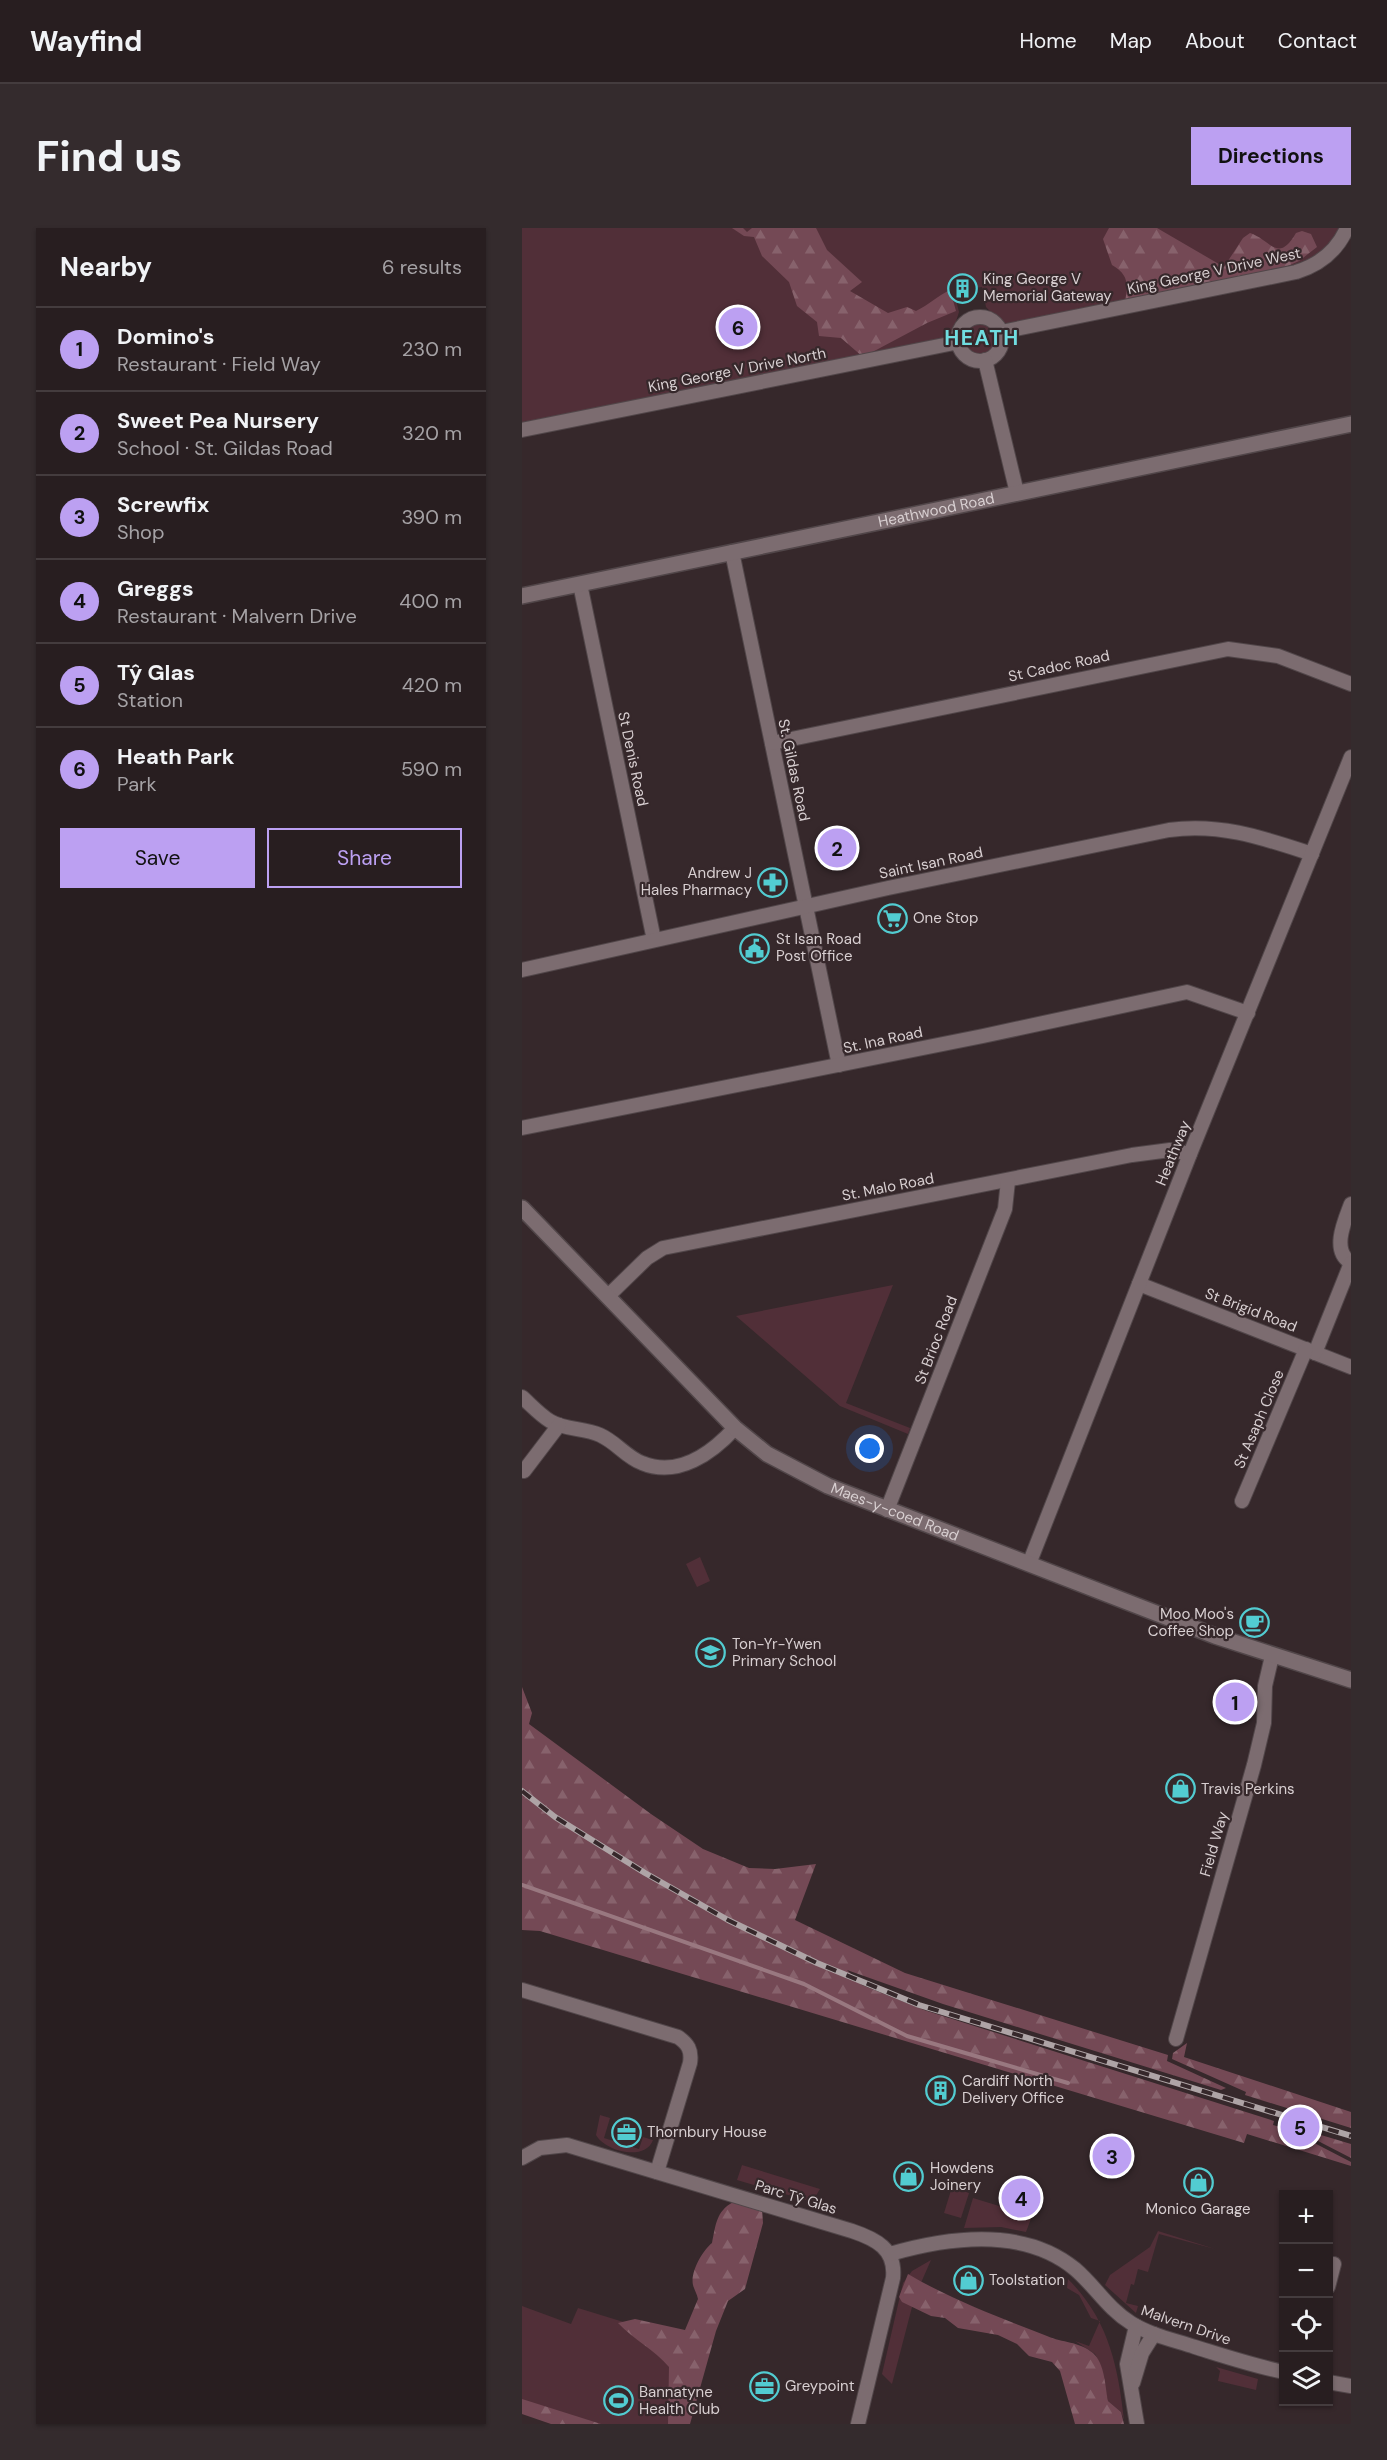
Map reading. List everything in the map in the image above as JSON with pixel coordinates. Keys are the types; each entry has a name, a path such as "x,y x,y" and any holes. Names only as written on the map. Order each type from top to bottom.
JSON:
{"street":[{"name":"King George V Drive West","path":"1001,332 1296,272 1318,263 1330,253 1347,228"},
{"path":"975,318 989,319 1001,332 1000,348 997,354 985,360 971,359 961,350 959,342 964,324 975,318"},
{"name":"King George V Drive North","path":"522,430 959,342"},
{"path":"985,360 1017,493"},
{"name":"Heathwood Road","path":"522,596 1351,424"},
{"name":"St. Gildas Road","path":"732,552 839,1065"},
{"name":"St Denis Road","path":"580,584 654,940"},
{"name":"St Cadoc Road","path":"772,742 1228,649 1278,656 1351,684"},
{"name":"Heathway","path":"1029,1564 1190,1154 1351,757"},
{"name":"Saint Isan Road","path":"522,970 806,906 1190,828 1248,833 1312,854"},
{"name":"St. Ina Road","path":"522,1128 839,1065 1186,992 1248,1014"},
{"name":"St. Malo Road","path":"608,1296 647,1258 663,1248 1132,1155 1170,1150 1190,1154"},
{"name":"St Brioc Road","path":"887,1510 1005,1209 1008,1181"},
{"path":"1351,1204 1341,1234 1342,1253 1351,1262"},
{"name":"Maes-y-coed Road","path":"522,1208 735,1428 757,1448 793,1470 887,1510 1272,1656 1351,1680"},
{"name":"St Asaph Close","path":"1242,1501 1351,1262"},
{"name":"St Brigid Road","path":"1139,1284 1351,1367"},
{"path":"522,1397 551,1422 577,1427 603,1436 641,1463 654,1467 678,1466 696,1460 706,1455 735,1428"},
{"path":"524,1471 559,1425"},
{"name":"Field Way","path":"1176,2039 1254,1765 1264,1723 1263,1698 1272,1656"},
{"path":"522,1990 678,2037 688,2044 691,2055 690,2063 657,2172"},
{"name":"Parc Tŷ Glas","path":"524,2154 540,2148 567,2145 867,2236 882,2245 890,2254"},
{"name":"Malvern Drive","path":"890,2254 966,2240 1001,2240 1027,2245 1069,2265 1112,2309 1136,2326 1154,2334 1279,2371"},
{"path":"858,2424 891,2285 893,2271 890,2254"},
{"path":"1333,2269 1334,2264"},
{"path":"1136,2326 1127,2364 1137,2424"},
{"path":"1132,2385 1143,2354 1154,2334"},
{"path":"1333,2383 1351,2386"}],"shaded area":[{"path":"522,228 1343,228 1336,241 1313,262 1005,327 986,307 982,287 975,288 973,283 962,285 961,291 954,292 959,312 951,337 522,426"},
{"path":"980,322 992,327 997,339 992,351 980,356 968,351 963,339 968,327"},
{"path":"893,1285 846,1403 910,1428 908,1434 840,1406 736,1316"},
{"path":"700,1557 710,1581 697,1587 686,1564"},
{"path":"600,2115 610,2118 604,2138 639,2149 643,2137 653,2140 649,2147 642,2151 625,2152 608,2146 596,2135"},
{"path":"742,2165 820,2189 812,2202 737,2180"},
{"path":"952,2187 969,2193 961,2218 944,2213"},
{"path":"973,2198 1032,2216 1026,2232 1001,2227 964,2228"},
{"path":"1158,2231 1215,2249 1159,2234 1148,2272 1138,2269 1134,2285 1131,2284 1126,2303 1138,2306 1136,2313 1105,2285 1110,2275 1150,2247"},
{"path":"931,2260 920,2285 918,2284 892,2384 882,2374 903,2283 912,2271"},
{"path":"1068,2279 1082,2294 1098,2320 1091,2318 1079,2295 1067,2288"},
{"path":"522,2306 571,2324 578,2308 692,2343 671,2424 568,2424 522,2409"},
{"path":"1099,2322 1114,2362 1124,2420 1121,2412 1108,2401 1095,2354 1075,2341 1089,2346"},
{"path":"1216,2367 1258,2379 1256,2390 1218,2381 1220,2371"}],"green space":[{"path":"732,228 743,228 747,232 752,228 816,228 827,250 862,282 850,291 888,313 907,307 916,311 950,290 956,311 927,323 863,357 841,338 819,336 817,322 797,306 789,282 762,256 754,237 744,236"},
{"path":"1109,228 1157,228 1224,267 1243,238 1250,233 1279,248 1284,247 1296,233 1302,231 1311,234 1317,247 1299,261 1274,272 1125,302 1126,280 1122,272 1112,265 1103,239"},
{"path":"522,1687 532,1713 529,1724 651,1814 703,1849 749,1868 775,1869 816,1864 795,1920 905,1973 1168,2055 1167,2061 1226,2088 1221,2090 943,2004 847,1970 862,1985 924,2010 1274,2121 1273,2125 1280,2127 1279,2129 1293,2135 1295,2133 1351,2162 1351,2166 1247,2134 1244,2143 540,1931 522,1930"},
{"path":"1187,2043 1184,2057 1351,2112 1351,2128 1245,2095 1246,2092 1172,2059 1173,2053"},
{"path":"1291,2127 1351,2144 1351,2158"},
{"path":"733,2202 742,2202 762,2209 763,2223 745,2289 728,2301 716,2331 690,2424 668,2424 669,2367 618,2323 635,2319 685,2330 698,2299 693,2285 695,2268 712,2243 720,2214"},
{"path":"908,2274 976,2308 1053,2338 1082,2346 1093,2353 1102,2369 1108,2401 1121,2412 1124,2424 1075,2424 1060,2371 1052,2362 1029,2356 1017,2344 998,2335 958,2328 945,2318 931,2316 902,2302 899,2297"},
{"path":"522,2399 601,2424 551,2424 522,2414"}],"waterway":[{"path":"522,1885 804,1984 907,2036 1068,2083"}],"railway":[{"path":"522,1791 555,1817 645,1873 728,1920 817,1963 919,2005 1351,2136"}],"place":[{"name":"King George V Memorial Gateway","path":"962,288"},
{"name":"Heath Park","path":"738,327"},
{"name":"Sweet Pea Nursery","path":"837,848"},
{"name":"Andrew J Hales Pharmacy","path":"773,882"},
{"name":"One Stop","path":"892,918"},
{"name":"St Isan Road Post Office","path":"755,948"},
{"name":"Moo Moo's Coffee Shop","path":"1255,1623"},
{"name":"Ton-Yr-Ywen Primary School","path":"711,1653"},
{"name":"Domino's","path":"1235,1702"},
{"name":"Travis Perkins","path":"1180,1789"},
{"name":"Cardiff North Delivery Office","path":"941,2090"},
{"name":"Tŷ Glas","path":"1300,2127"},
{"name":"Thornbury House","path":"626,2132"},
{"name":"Screwfix","path":"1112,2156"},
{"name":"Howdens Joinery","path":"909,2177"},
{"name":"Monico Garage","path":"1198,2182"},
{"name":"Greggs","path":"1021,2198"},
{"name":"Toolstation","path":"968,2280"},
{"name":"Greypoint","path":"764,2386"},
{"name":"Bannatyne Health Club","path":"618,2401"}],"district":[{"name":"HEATH","path":"982,338"}]}
